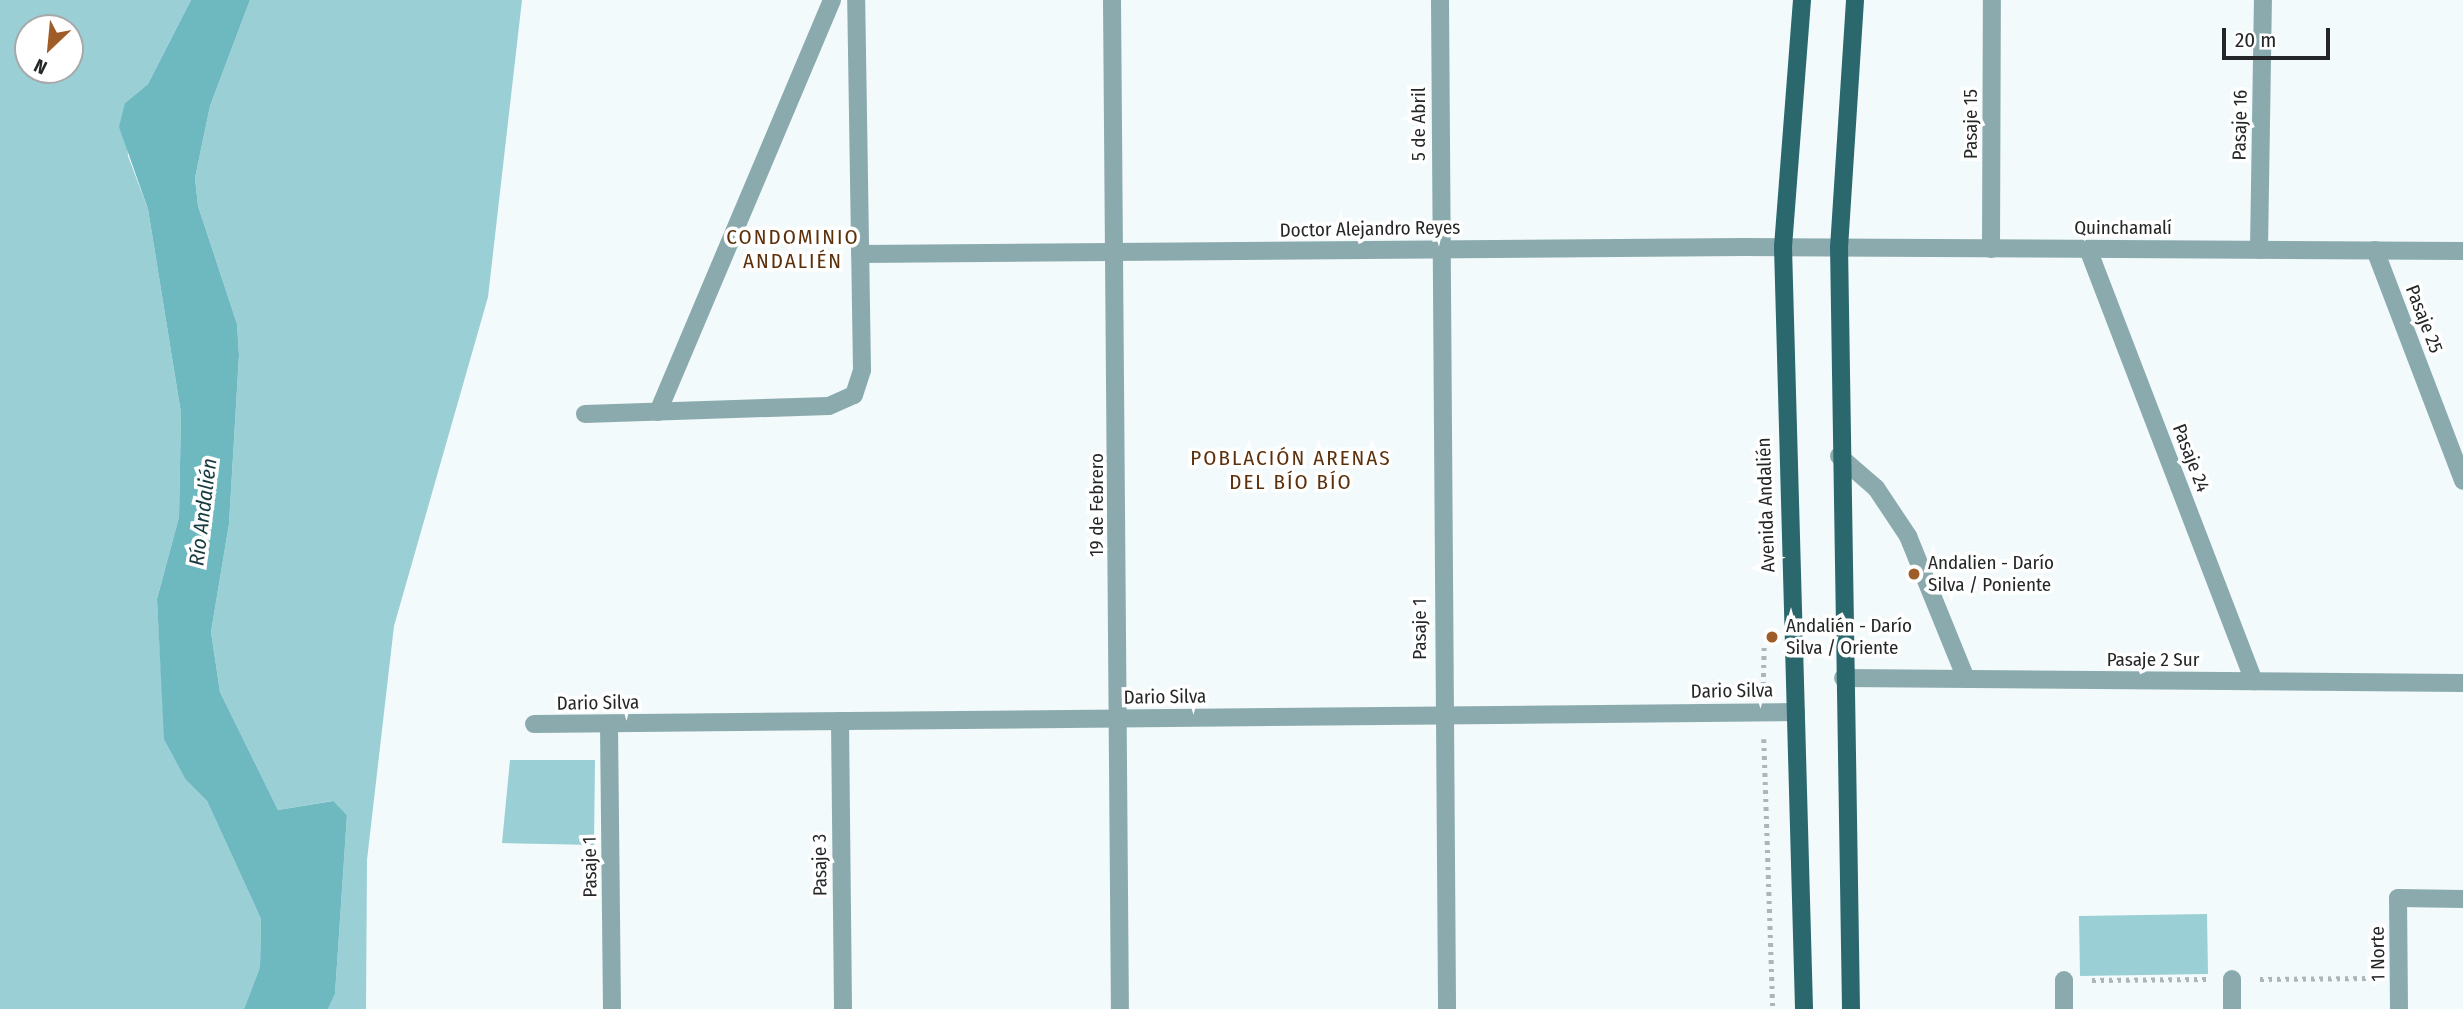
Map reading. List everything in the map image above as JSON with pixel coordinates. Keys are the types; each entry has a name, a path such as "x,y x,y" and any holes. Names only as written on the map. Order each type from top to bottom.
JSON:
{"main road":[{"name":"Avenida Andalién","path":"1802,0 1783,247 1804,1009"},
{"path":"1851,1009 1839,456 1839,248 1855,0"}],"street":[{"path":"658,412 831,0"},
{"path":"586,414 829,406 853,395 862,370 856,0"},
{"name":"19 de Febrero","path":"1112,0 1120,1009"},
{"name":"5 de Abril","path":"1439,249 1440,0"},
{"name":"Pasaje 15","path":"1991,249 1992,0"},
{"name":"Pasaje 16","path":"2259,250 2263,0"},
{"name":"Doctor Alejandro Reyes","path":"860,254 1783,247"},
{"name":"Quinchamalí","path":"1783,247 2463,251"},
{"name":"Pasaje 1","path":"1439,249 1447,1009"},
{"name":"Pasaje 24","path":"2088,249 2254,681"},
{"name":"Pasaje 25","path":"2375,250 2463,481"},
{"path":"1839,456 1876,488 1908,536 1966,679"},
{"name":"Pasaje 2 Sur","path":"1843,678 2463,683"},
{"name":"Dario Silva","path":"534,724 1796,712"},
{"name":"Pasaje 3","path":"840,721 843,1009"},
{"name":"Pasaje 1","path":"609,723 612,1009"},
{"name":"1 Norte","path":"2399,1009 2398,898 2463,899"},
{"path":"2232,979 2232,1009"},
{"path":"2064,981 2064,1009"}],"shaded area":[{"path":"0,0 191,0 148,84 125,103 128,156 148,209 181,413 179,517 157,599 163,706 186,780 207,801 261,919 260,967 244,1009 0,1009"},
{"path":"250,0 522,0 488,297 394,626 367,860 366,1009 328,1009 335,994 347,815 332,801 278,810 220,692 211,632 229,524 239,355 237,324 198,206 195,178 210,106"},
{"path":"510,760 595,760 594,845 502,843"},
{"path":"2207,914 2208,974 2080,976 2079,916"}],"water":[{"name":"Río Andalién","path":"191,0 250,0 210,106 195,178 198,206 237,324 239,355 229,524 211,632 220,692 278,810 333,801 347,815 335,994 328,1009 244,1009 260,967 261,919 207,801 186,780 164,739 157,599 179,517 181,413 148,209 119,127 125,103 148,84"}],"place":[{"name":"Andalien - Darío Silva / Poniente","path":"1914,574"},
{"name":"Andalién - Darío Silva / Oriente","path":"1772,637"}],"district":[{"name":"CONDOMINIO ANDALIÉN","path":"793,249"},
{"name":"POBLACIÓN ARENAS DEL BÍO BÍO","path":"1291,470"}]}
